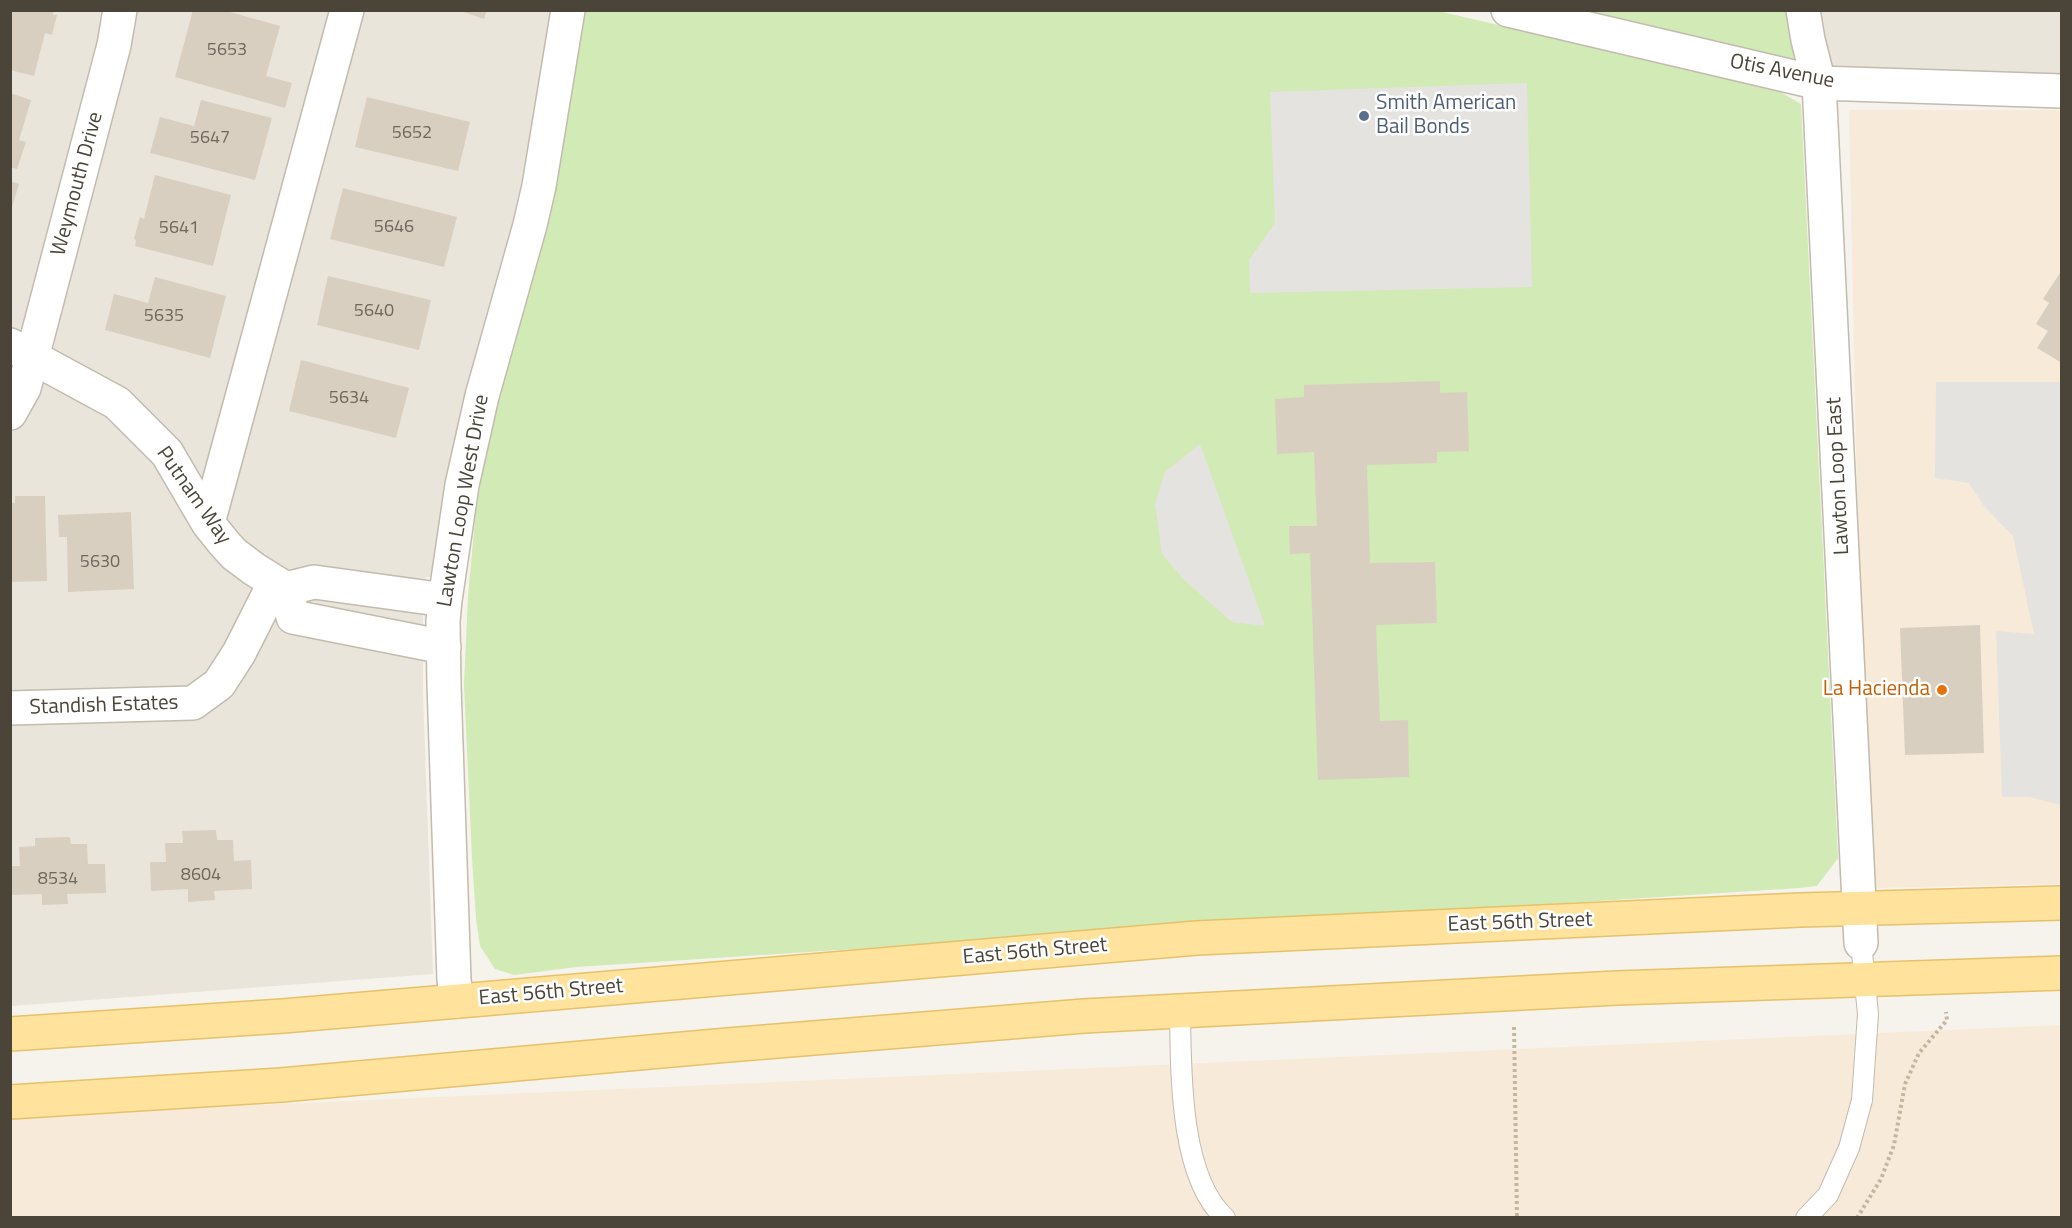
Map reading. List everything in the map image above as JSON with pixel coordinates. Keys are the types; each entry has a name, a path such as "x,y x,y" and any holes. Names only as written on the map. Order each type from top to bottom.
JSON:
{"main road":[{"name":"East 56th Street","path":"10,1034 283,1016 1197,938 1860,908 2061,903"},
{"path":"10,1102 281,1085 916,1029 1180,1011 1866,978 2061,973"}],"street":[{"name":"Weymouth Drive","path":"10,413 24,388 21,351 114,45 120,10"},
{"path":"208,523 347,10"},
{"name":"Lawton Loop West Drive","path":"457,1001 453,961 443,621 445,600 462,484 492,354 530,225 539,186 568,10"},
{"name":"Otis Avenue","path":"1508,10 1819,83 2061,91"},
{"name":"Lawton Loop East","path":"1803,10 1819,83 1861,943"},
{"name":"Putnam Way","path":"21,351 117,403 166,453 208,523 234,554 281,585"},
{"path":"444,647 293,617 281,585 314,582 445,600"},
{"name":"Standish Estates","path":"10,708 193,703 219,684 281,585"}],"lane":[{"path":"1806,1218 1828,1195 1849,1148 1862,1100 1868,1014 1861,943"},
{"path":"1180,1011 1181,1069 1188,1133 1196,1170 1216,1209 1225,1218"}],"path":[{"path":"1857,1218 1881,1179 1894,1145 1905,1084 1919,1053 1947,1020 1946,1012"},
{"path":"1514,1027 1517,1218"}],"shaded area":[{"path":"11,11 568,11 448,579 426,577 423,615 423,693 433,974 11,1006"},
{"path":"1803,11 2061,11 2061,91 1819,83"},
{"path":"1527,83 1532,287 1250,293 1249,260 1275,223 1270,92"},
{"path":"1849,110 2061,110 2061,884 1873,888 1858,540"},
{"path":"1936,382 2061,382 2061,805 2029,797 2002,797 1996,631 2034,634 2013,536 1984,506 1969,483 1935,478"},
{"path":"1200,444 1265,626 1232,622 1184,580 1162,554 1155,504 1165,472"},
{"path":"2061,1025 2061,1217 11,1217 10,1116"}],"green space":[{"path":"581,11 1438,11 1777,90 1801,104 1838,858 1817,886 1799,888 576,967 514,975 495,969 480,946 476,919 464,685 468,596 475,519 491,415"},
{"path":"1508,11 1803,11 1819,83"}],"building":[{"path":"10,10 54,10 53,15 57,15 52,35 45,33 34,76 10,70"},
{"path":"193,10 223,10 280,26 266,76 292,83 285,108 175,77"},
{"path":"458,10 487,10 484,19"},
{"path":"10,93 31,100 19,140 26,142 17,169 10,167"},
{"path":"367,97 470,122 458,171 355,147"},
{"path":"201,100 272,118 255,180 150,153 160,117 194,126"},
{"path":"155,175 231,195 213,266 135,246 136,240 134,239 140,217 144,219"},
{"path":"10,181 19,184 11,210 10,210"},
{"path":"343,188 457,217 444,267 330,239"},
{"path":"2062,270 2062,363 2037,348 2048,331 2036,324 2049,303 2043,299"},
{"path":"328,276 431,300 419,350 317,325"},
{"path":"155,277 226,296 210,358 105,330 114,294 148,303"},
{"path":"301,360 409,388 396,438 289,411"},
{"path":"1440,381 1440,393 1467,392 1469,451 1437,452 1437,463 1367,465 1370,563 1435,562 1437,623 1376,625 1380,721 1408,720 1409,777 1318,780 1310,553 1290,554 1289,526 1317,526 1314,452 1277,454 1275,399 1304,397 1304,385"},
{"path":"15,496 45,496 47,581 10,582 10,503 15,503"},
{"path":"131,512 134,589 68,592 67,537 59,537 58,515"},
{"name":"La Hacienda","path":"1980,625 1984,753 1905,755 1900,628"},
{"path":"216,830 217,840 233,840 234,861 251,860 252,889 214,891 215,900 188,902 188,889 151,891 150,862 166,862 165,843 183,843 182,831"},
{"path":"70,837 71,844 87,844 88,864 105,864 106,893 67,894 68,904 42,905 42,894 10,895 10,866 20,866 19,847 35,846 35,838"}],"place":[{"name":"Smith American Bail Bonds","path":"1364,116"},
{"name":"La Hacienda","path":"1942,690"}]}
